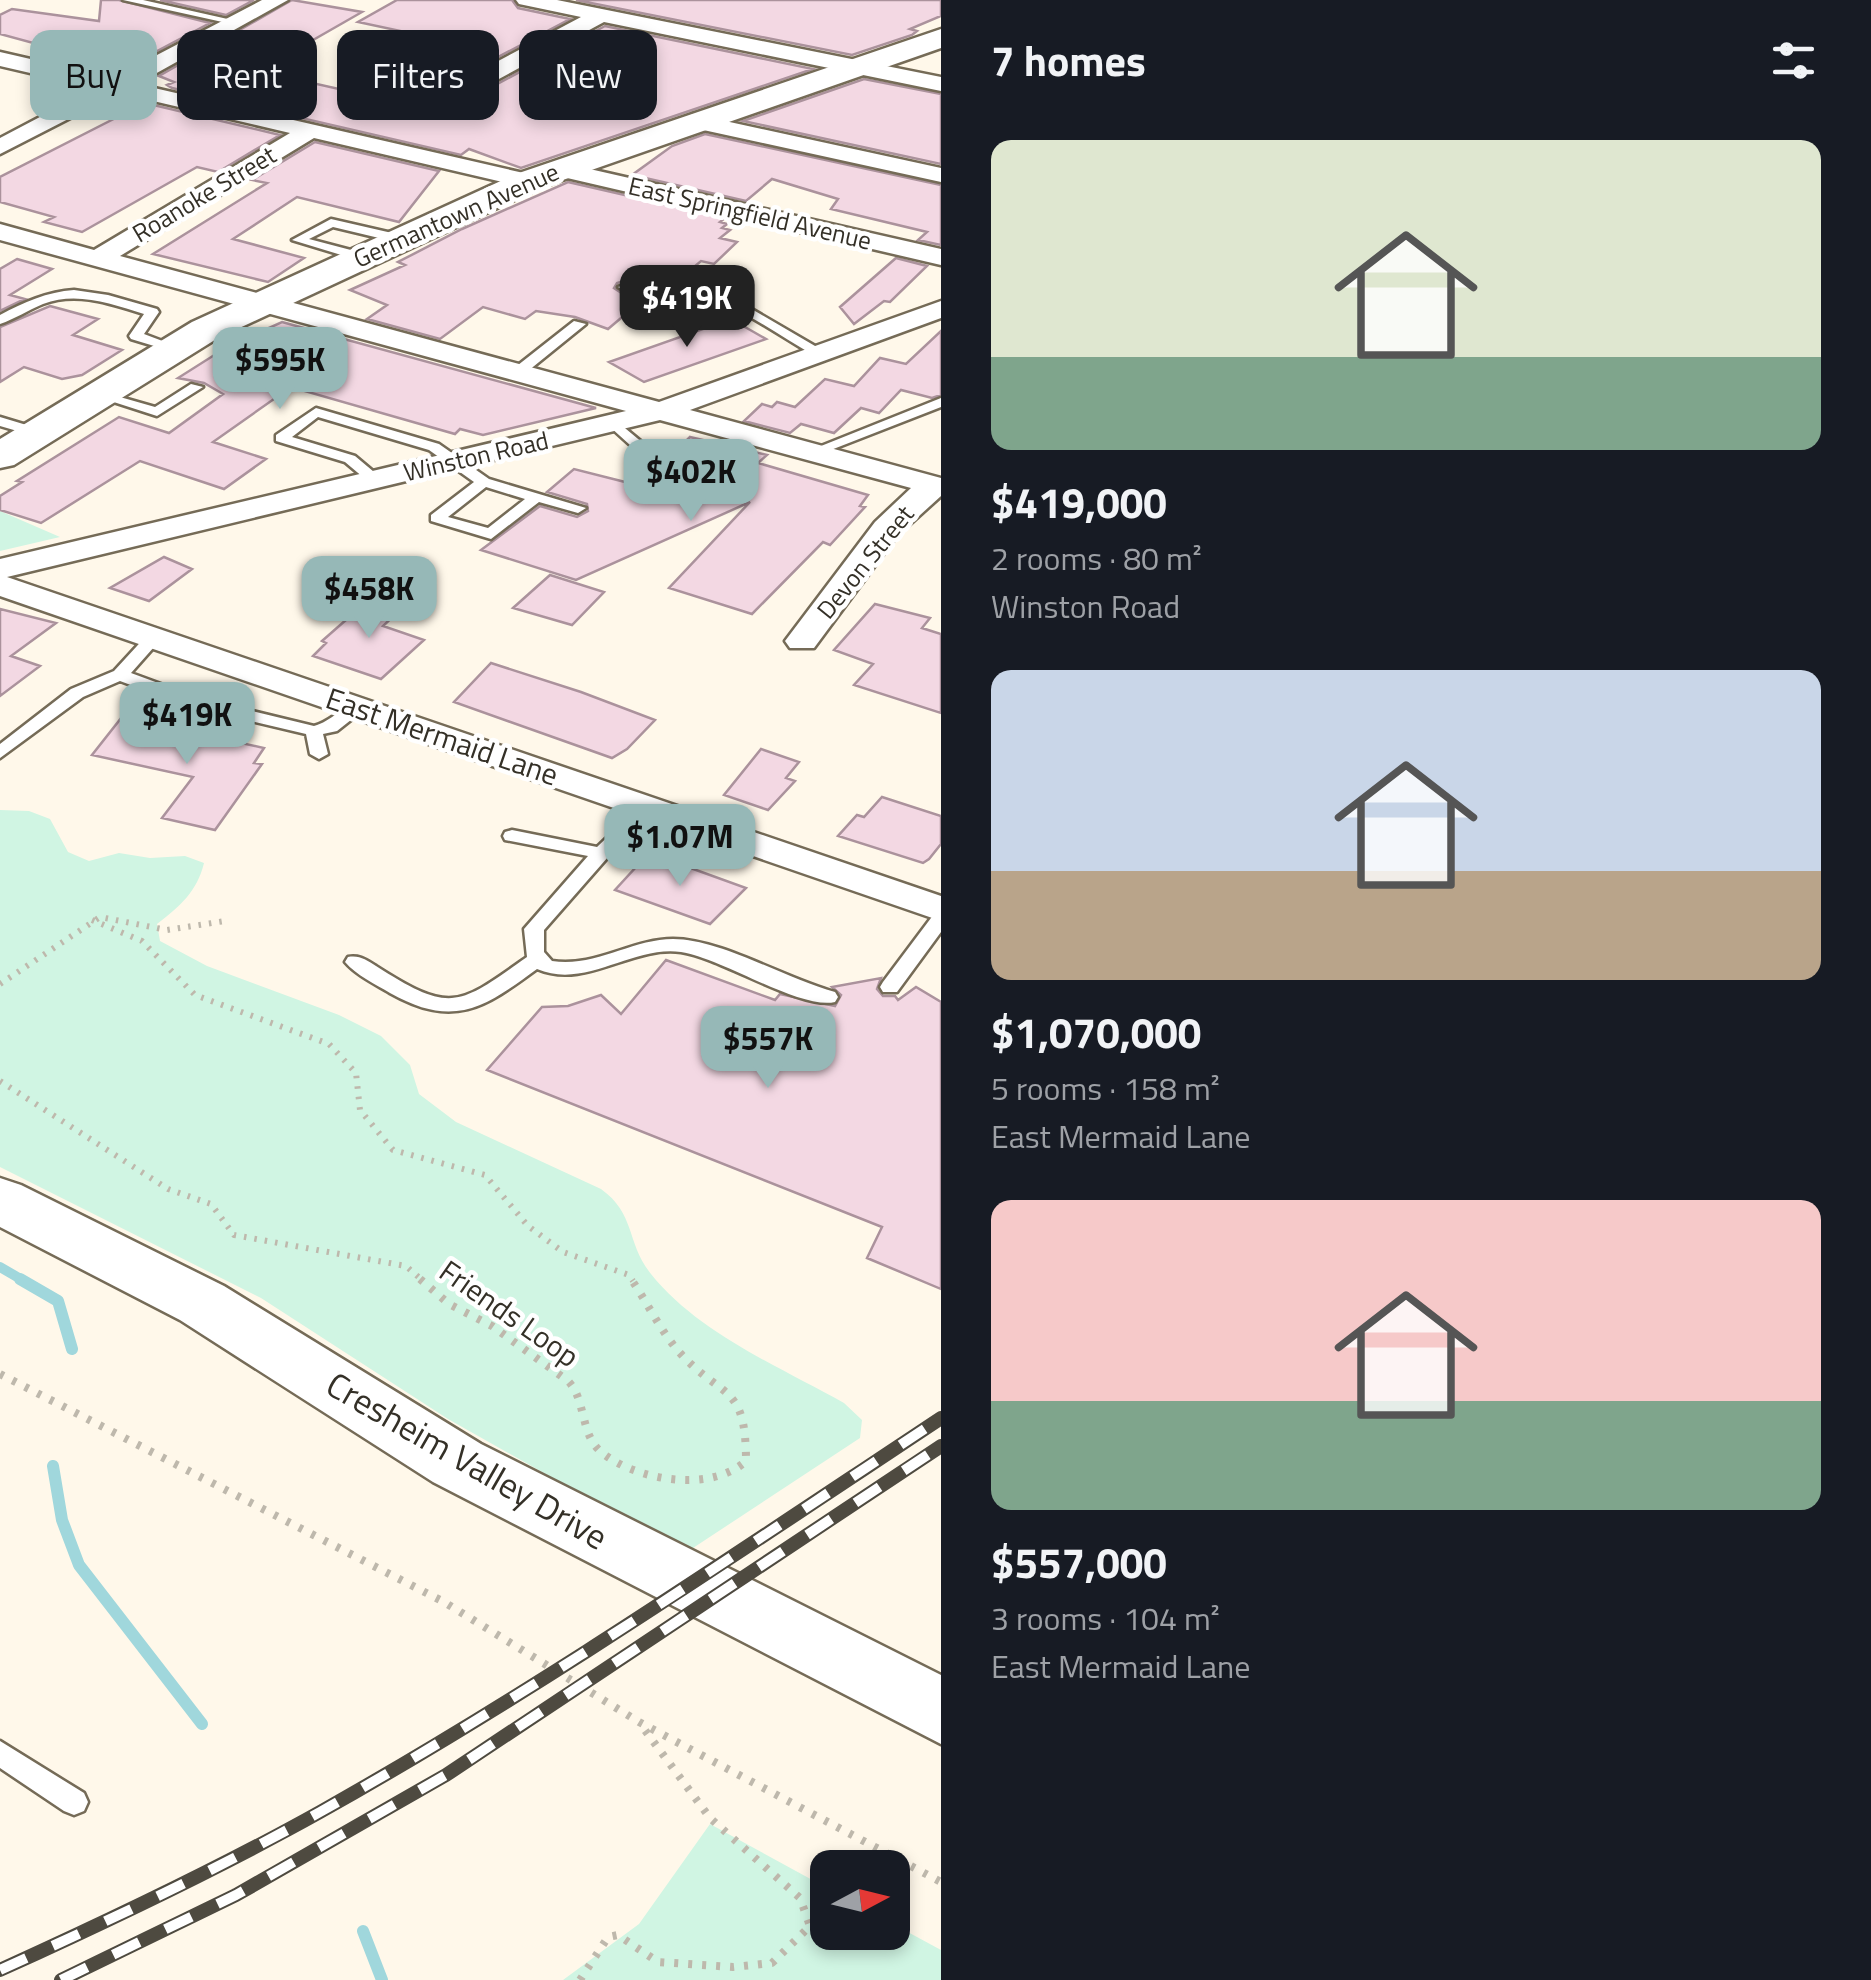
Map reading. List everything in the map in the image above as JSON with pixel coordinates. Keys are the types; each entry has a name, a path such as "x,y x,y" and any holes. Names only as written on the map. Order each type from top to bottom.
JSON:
{"main road":[{"name":"Germantown Avenue","path":"0,456 174,348 361,257 544,175 941,38"},
{"name":"Cresheim Valley Drive","path":"0,1200 214,1310 472,1471 941,1712"}],"street":[{"path":"157,64 278,0"},
{"path":"526,0 941,84"},
{"path":"499,71 644,0"},
{"name":"East Springfield Avenue","path":"0,59 30,66"},
{"name":"East Springfield Avenue","path":"157,95 941,257"},
{"path":"0,146 50,120"},
{"path":"693,121 941,176"},
{"name":"Roanoke Street","path":"97,258 312,130"},
{"path":"0,232 936,486"},
{"name":"Winston Road","path":"0,570 661,411 941,309"},
{"name":"Devon Street","path":"802,641 886,529 936,486"},
{"name":"East Mermaid Lane","path":"0,585 941,909"}],"lane":[{"path":"128,0 236,22"},
{"path":"361,257 298,240 331,223 400,239"},
{"path":"625,287 646,279 694,286 820,353"},
{"path":"0,320 45,296 92,294 152,312 136,336 174,348"},
{"path":"518,372 579,324"},
{"path":"98,395 157,412 196,388"},
{"path":"812,452 941,402"},
{"path":"374,480 350,459 281,438 316,412 434,447 484,482 578,508"},
{"path":"0,422 38,433"},
{"path":"614,423 656,461 703,476"},
{"path":"484,482 436,518 491,534 536,497"},
{"path":"0,752 77,693 120,675 154,638"},
{"path":"120,675 193,702 314,730 331,727 357,708"},
{"path":"314,730 319,754"},
{"path":"648,808 601,853 534,929 531,943 538,959 558,970 584,970 642,947 679,945 828,997"},
{"path":"512,836 601,853"},
{"path":"890,987 941,918"},
{"path":"354,962 420,999 453,1006 470,1004 538,959"},
{"path":"0,1753 74,1802"}],"path":[{"path":"0,984 48,957 92,920 120,917 167,930 225,922"},
{"name":"Friends Loop","path":"0,1081 168,1190 210,1204 234,1235 406,1266 449,1304 492,1326 536,1362 568,1381 577,1390 583,1420 598,1450 646,1476 704,1479 732,1473 746,1461 746,1422 723,1386 680,1352 628,1275 562,1252 528,1226 485,1175 393,1150 360,1110 356,1073 329,1044 196,995 142,941 92,920"},
{"path":"0,1374 444,1602 639,1722 941,1882"},
{"path":"580,1980 608,1937 618,1935 658,1962 733,1967 772,1963 810,1926 800,1898 710,1818 639,1722"}],"green space":[{"path":"0,511 60,537 0,551"},
{"path":"0,810 29,811 50,819 68,852 89,861 119,853 150,858 185,856 204,863 186,898 157,924 160,941 207,966 339,1015 381,1036 410,1065 419,1094 456,1122 601,1189 620,1208 643,1262 670,1295 741,1347 844,1403 862,1420 860,1438 693,1548 668,1543 448,1419 261,1298 0,1167"},
{"path":"710,1824 810,1879 810,1950 910,1950 910,1933 941,1950 941,1980 563,1980 639,1924"}],"building":[{"path":"101,0 119,0 210,23 197,30 177,30 177,40 157,51 157,30 30,30 30,42 0,34 0,15 12,9 99,21"},
{"path":"160,0 254,0 226,15"},
{"path":"292,0 362,12 317,38 317,30 240,30"},
{"path":"397,0 512,0 518,8 570,19 549,30 519,30 519,46 499,57 499,30 396,30 358,22"},
{"path":"576,0 941,0 941,16 910,29 917,31 912,35 852,55"},
{"path":"657,37 813,69 521,168 469,149 461,155 310,120 317,120 317,84 337,89 337,120 499,120 499,83 519,72 519,120 657,120"},
{"path":"177,66 177,89 167,85 174,82 159,76"},
{"path":"864,79 941,94 941,164 743,121"},
{"path":"157,106 177,111 177,120 217,120 280,135 218,172 197,167 82,232 44,222 54,217 0,202 0,177 112,120 157,120"},
{"path":"705,134 941,185 941,245 918,240 927,232 831,209 838,199 772,179 746,201 632,175 672,146"},
{"path":"315,142 439,171 399,222 297,197 233,239 304,258 268,282 153,254 267,183 252,180"},
{"path":"568,182 725,218 720,222 727,224 722,228 730,230 720,238 737,242 714,264 701,261 682,277 650,273 617,283 614,288 623,294 653,291 608,329 575,317 536,311 525,319 483,307 440,339 367,319 387,305 350,290 405,265 398,262 462,229"},
{"path":"896,258 927,266 890,302 884,301 854,324 840,307"},
{"path":"17,259 52,269 10,295 25,299 0,311 0,269"},
{"path":"50,306 98,319 73,335 122,350 82,375 62,379 24,367 0,382 0,327"},
{"path":"731,319 766,339 644,382 609,362"},
{"path":"282,322 596,408 483,435 460,429 455,434 291,387 213,442 266,459 224,489 140,461 41,523 0,510 0,496 22,482 17,481 119,417 169,433 223,394 204,383 178,378 227,347"},
{"path":"941,331 941,395 932,398 901,390 879,413 861,408 834,433 801,424 790,433 744,421 762,404 772,407 777,402 795,407 825,379 854,386 880,358 906,364"},
{"path":"690,437 767,455 758,463 868,495 860,506 865,507 830,545 823,542 752,614 669,588 750,502 576,580 481,550 540,506 577,517 588,511 587,504 547,492 574,469 641,486 657,470 705,484 715,477 712,472 670,457"},
{"path":"164,557 192,569 149,601 110,588"},
{"path":"338,571 368,579 344,601 316,593"},
{"path":"550,575 604,592 572,625 513,608"},
{"path":"371,598 402,608 383,626 424,640 381,679 313,656 326,643 322,641"},
{"path":"875,604 930,618 922,628 941,634 941,713 854,685 873,664 834,650"},
{"path":"0,609 56,623 11,656 40,666 0,696"},
{"path":"491,663 655,720 627,749 612,758 454,702"},
{"path":"122,717 264,748 254,763 262,764 215,830 162,818 193,777 92,755"},
{"path":"761,749 799,762 786,778 795,781 768,810 724,795"},
{"path":"882,797 941,816 941,844 929,859 923,863 838,836 857,815 864,817"},
{"path":"649,853 746,888 710,924 615,890"},
{"path":"666,960 775,1000 780,994 835,1006 841,995 832,987 881,978 877,989 883,996 895,996 898,1000 916,987 941,1002 941,1289 867,1258 882,1227 487,1070 542,1007 568,1006 601,995 621,1014"}],"waterway":[{"path":"0,1267 24,1281"},
{"path":"20,1279 58,1301 72,1349"},
{"path":"53,1466 62,1520 79,1565 202,1724"},
{"path":"363,1931 382,1980"}],"railway":[{"path":"0,1970 202,1875 400,1766 634,1621 941,1418"},
{"path":"61,1980 236,1895 446,1775 941,1446"}]}
